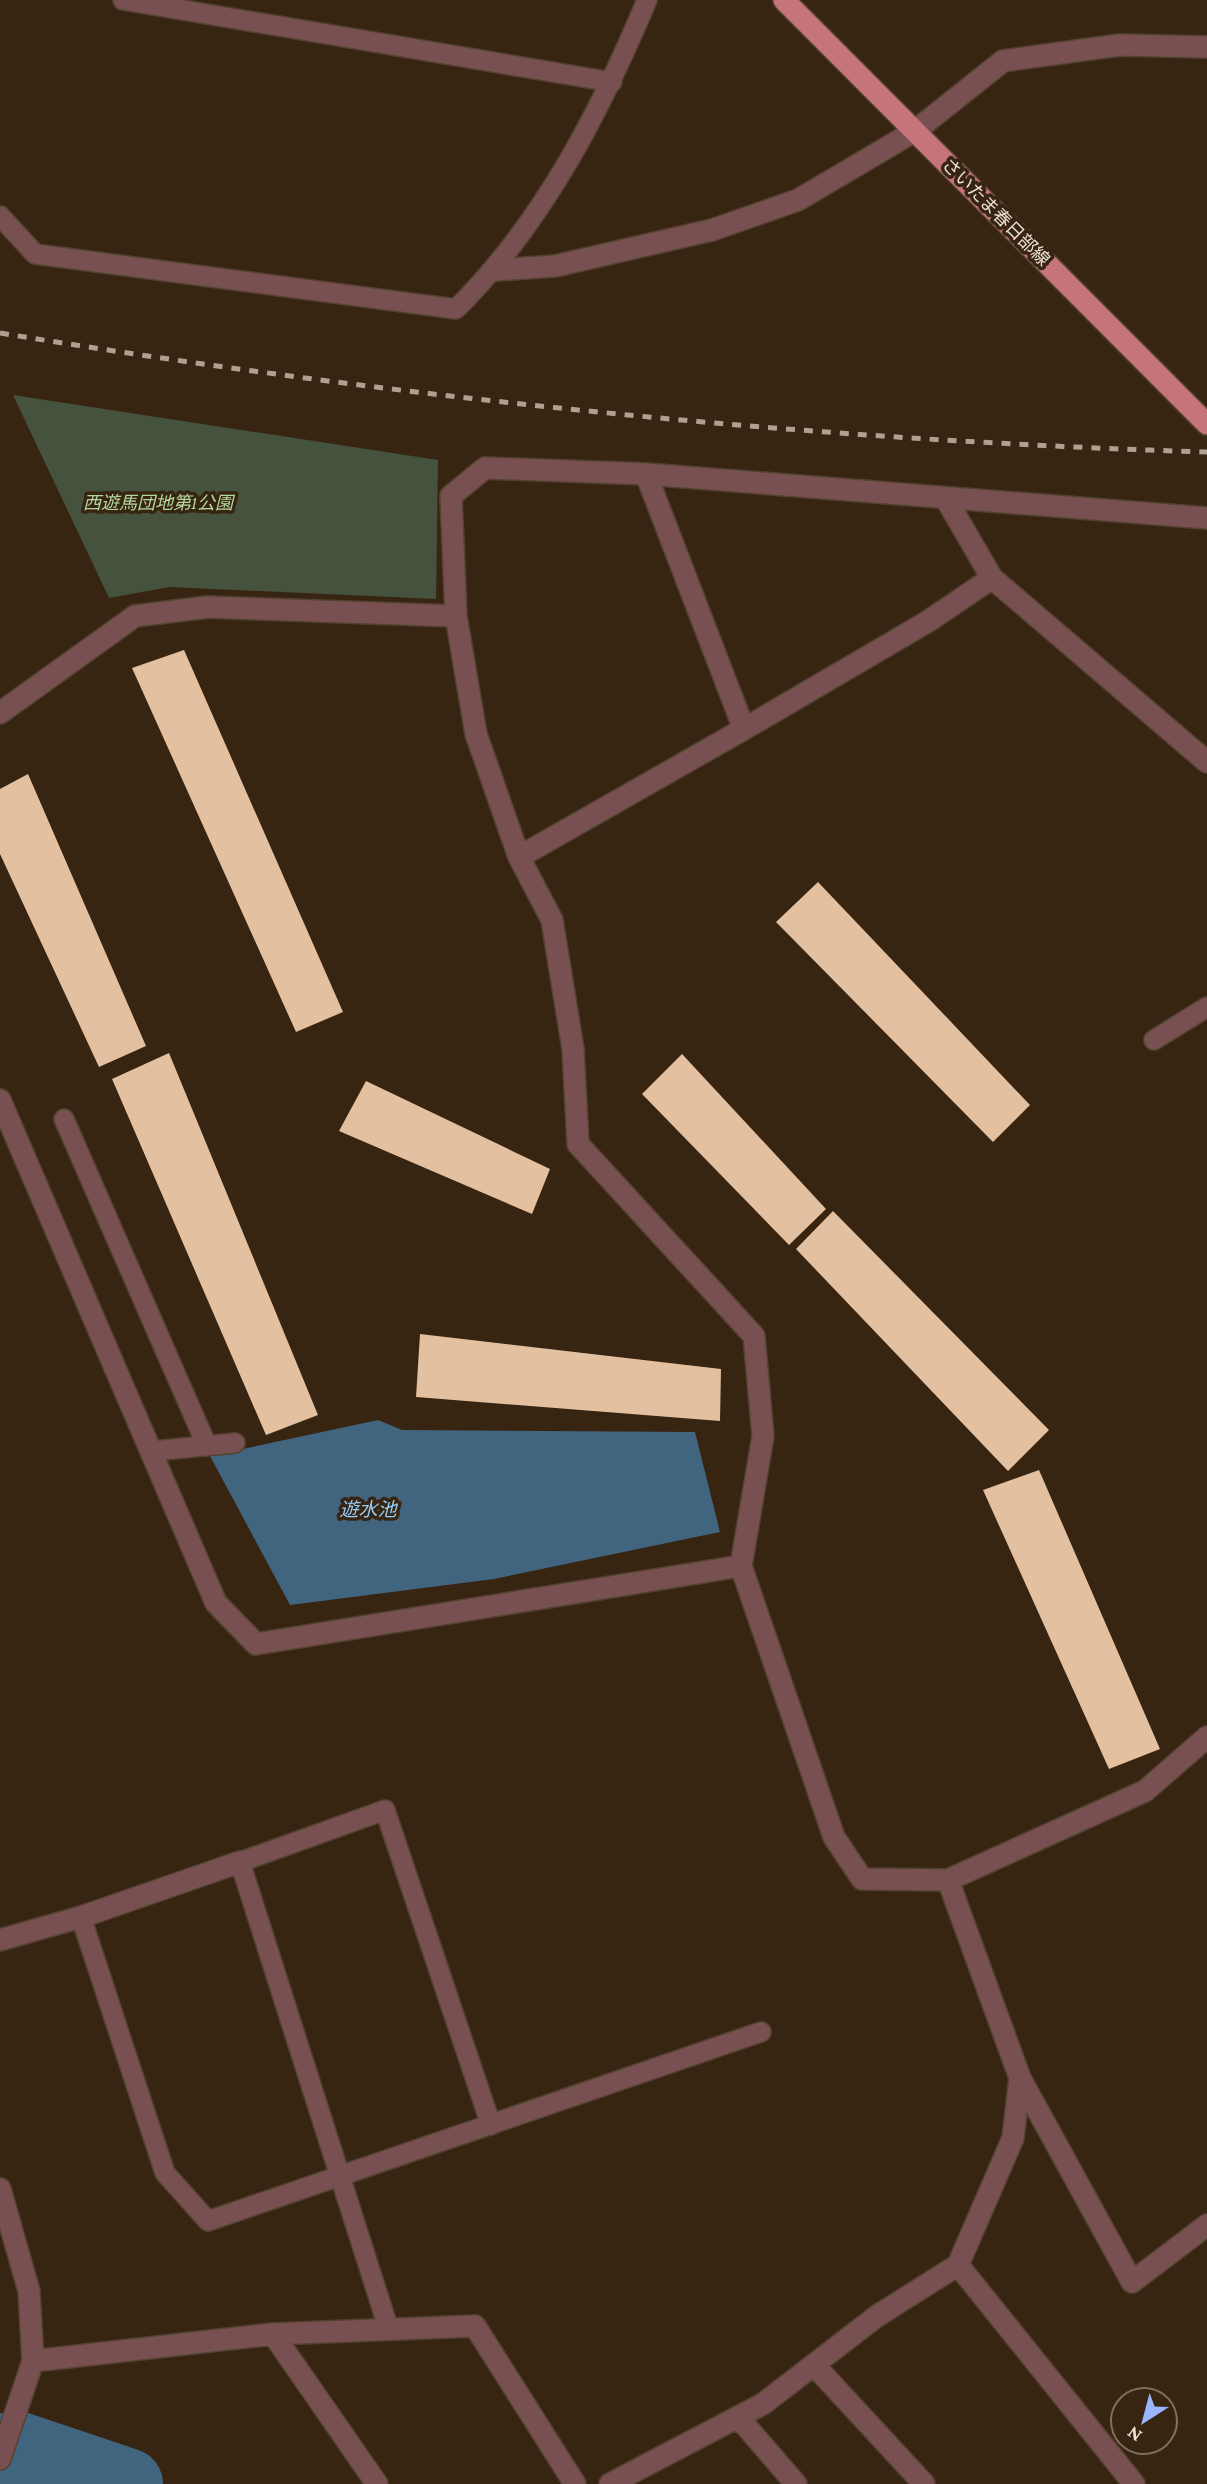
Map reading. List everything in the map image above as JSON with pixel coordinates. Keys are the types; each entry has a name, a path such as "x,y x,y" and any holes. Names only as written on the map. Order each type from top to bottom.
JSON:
{"main road":[{"name":"さいたま春日部線","path":"784,0 1207,424"}],"street":[{"path":"496,270 555,266 712,230 798,200 915,131 1003,61 1120,45 1207,47"},
{"path":"1207,517 646,474 485,468 451,496 456,616 476,734 519,857 552,920 573,1049 578,1144 754,1336 763,1436 741,1566 834,1837 862,1879 948,1880 1145,1791 1207,1737"},
{"path":"646,474 744,729"},
{"path":"946,499 992,578 1207,762"},
{"path":"519,857 927,622 992,578"},
{"path":"0,713 135,616 208,607 456,616"},
{"path":"0,1100 216,1603 256,1644 741,1566"},
{"path":"0,1940 81,1917 240,1862"},
{"path":"948,1880 1020,2078 1132,2282 1207,2225"},
{"path":"610,2484 763,2404 877,2316 958,2265 1013,2138 1020,2078"},
{"path":"0,2189 29,2291 33,2361 0,2459"},
{"path":"958,2265 1134,2484"},
{"path":"33,2361 273,2334 475,2326 575,2484"},
{"path":"273,2334 377,2484"},
{"path":"814,2365 924,2484"},
{"path":"737,2417 796,2484"}],"lane":[{"path":"123,0 612,82"},
{"path":"0,216 35,254 456,309 496,270 563,170 612,82 647,0"},
{"path":"1154,1040 1207,1007"},
{"path":"64,1119 207,1446"},
{"path":"153,1451 235,1443"},
{"path":"389,2330 240,1862 385,1810 491,2125"},
{"path":"81,1917 165,2173 208,2221 341,2178 761,2032"}],"green space":[{"name":"西遊馬団地第1公園","path":"13,395 438,460 436,599 170,587 109,598"}],"water":[{"name":"遊水池","path":"378,1420 402,1430 695,1432 720,1532 494,1579 290,1605 210,1456"}],"building":[{"path":"184,650 343,1012 296,1032 132,668"},
{"path":"28,774 146,1046 99,1067 0,854 0,789"},
{"path":"818,882 1030,1105 993,1142 776,922"},
{"path":"169,1053 318,1415 266,1435 112,1079"},
{"path":"682,1054 826,1209 789,1245 642,1094"},
{"path":"366,1081 550,1169 532,1214 339,1131"},
{"path":"833,1211 1049,1430 1008,1471 796,1249"},
{"path":"420,1334 721,1369 720,1421 416,1397"},
{"path":"1039,1470 1160,1749 1109,1769 983,1490"}],"waterway":[{"path":"0,2450 17,2447 127,2484"}],"railway":[{"path":"0,333 300,377 602,412 904,437 1207,452"}]}
